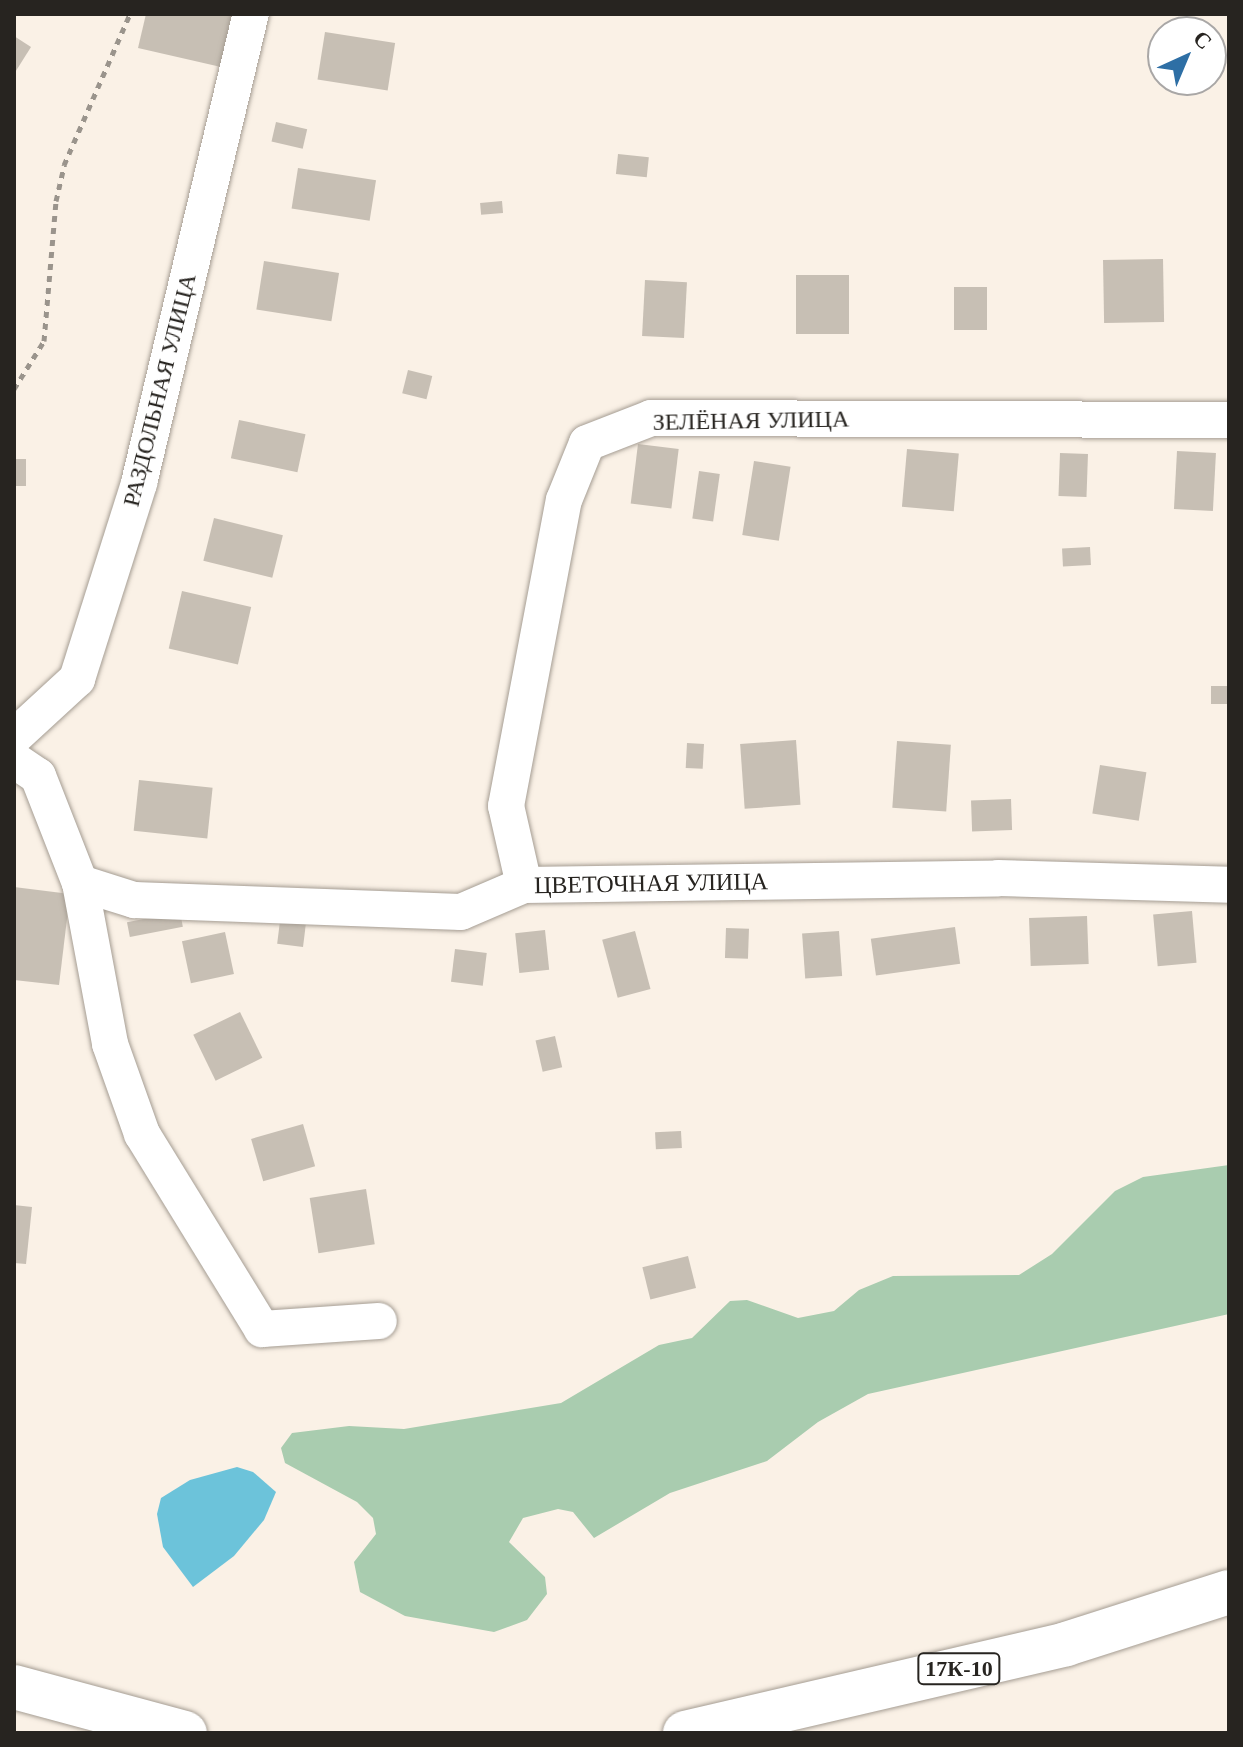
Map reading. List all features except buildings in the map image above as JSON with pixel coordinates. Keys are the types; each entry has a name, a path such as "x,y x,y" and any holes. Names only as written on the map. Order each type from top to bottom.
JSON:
{"main road":[{"name":"17К-10","path":"685,1733 1066,1644 1229,1592"},
{"path":"14,1687 185,1733"}],"street":[{"name":"РАЗДОЛЬНАЯ УЛИЦА","path":"14,737 77,679 139,483 251,14"},
{"name":"ЗЕЛЁНАЯ УЛИЦА","path":"524,885 506,806 564,500 587,443 651,418 1229,420"},
{"path":"14,760 38,776 80,883 110,1044 142,1134 262,1329 379,1321"},
{"name":"ЦВЕТОЧНАЯ УЛИЦА","path":"80,883 134,900 461,912 524,885 998,878 1229,885"}],"path":[{"path":"122,14 125,22"},
{"path":"14,389 44,341 56,201 64,165 97,99 130,14"}],"green space":[{"path":"1229,1165 1229,1314 868,1394 818,1422 767,1461 670,1493 594,1538 573,1512 558,1509 523,1518 509,1542 545,1577 547,1594 527,1620 494,1632 405,1616 360,1592 354,1562 376,1534 373,1518 357,1502 285,1463 281,1448 292,1433 349,1426 404,1429 561,1403 659,1345 692,1338 730,1301 747,1300 798,1318 834,1311 859,1290 893,1276 1019,1275 1052,1254 1115,1191 1143,1177"}],"water":[{"path":"237,1467 253,1472 276,1492 264,1520 234,1556 193,1587 163,1547 157,1514 161,1498 190,1480"}]}
